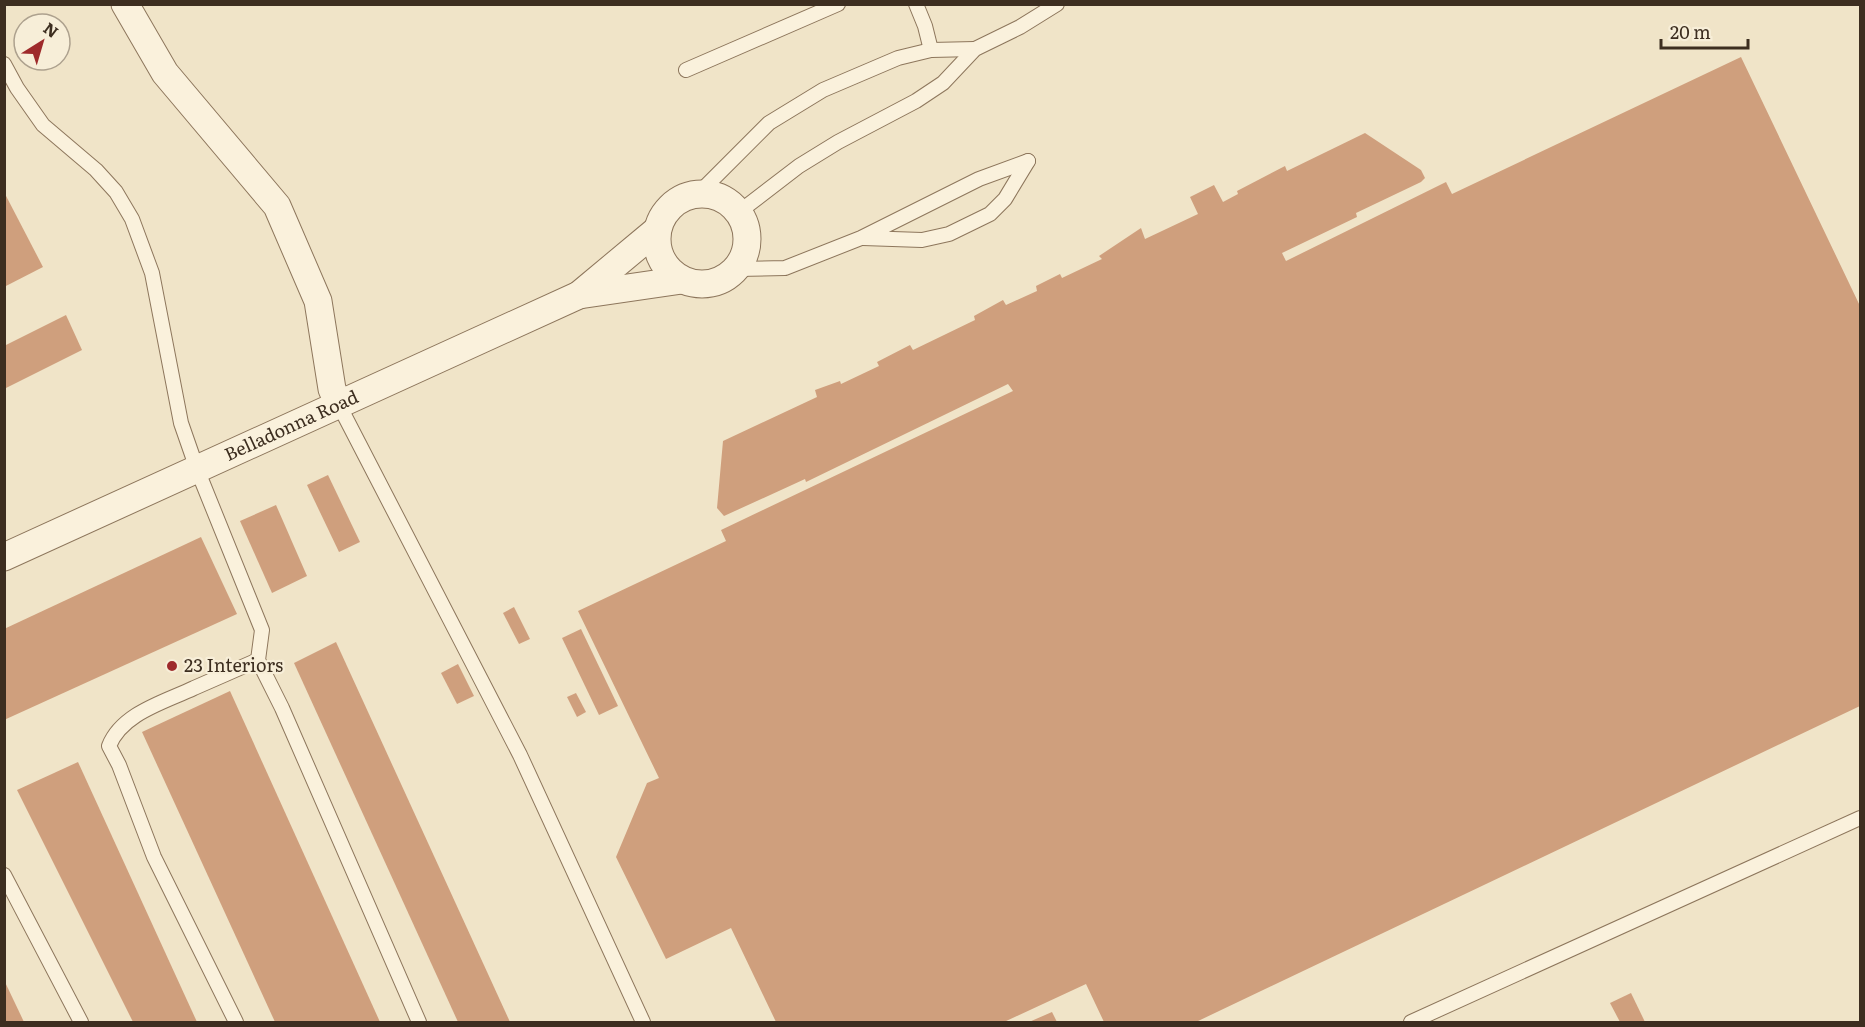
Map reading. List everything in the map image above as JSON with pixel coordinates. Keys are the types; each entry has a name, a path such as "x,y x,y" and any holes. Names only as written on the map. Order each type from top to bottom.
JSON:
{"street":[{"path":"125,4 165,73 277,206 318,301 332,389 339,405"},
{"path":"699,193 714,195 728,202 739,213 745,226 747,241 745,256 737,268"},
{"name":"Belladonna Road","path":"4,556 579,294 657,230 662,216 672,204 699,193"},
{"path":"657,230 656,245 661,259 669,272 682,280"},
{"name":"Belladonna Road","path":"579,294 682,280 696,284 712,284 725,278 737,268"}],"lane":[{"path":"686,70 838,4"},
{"path":"916,4 925,26 930,50"},
{"path":"739,213 799,166 838,142 916,101 943,83 975,50 1020,27 1057,4"},
{"path":"699,193 769,123 823,90 898,58 930,50 975,50"},
{"path":"4,64 43,125 96,170 116,192 132,219 152,273 163,319 181,423 197,469 262,630 258,660 282,708 419,1023"},
{"path":"737,268 785,268 861,238 979,179 1028,161 1005,199 990,214 949,234 922,240 861,238"},
{"path":"339,405 520,755 643,1023"},
{"path":"236,1023 154,857 119,765 109,746 112,737 142,712 258,660"},
{"path":"1410,1023 1860,818"},
{"path":"4,875 81,1023"}],"building":[{"path":"1741,57 1860,306 1860,706 1196,1022 1104,1022 1086,984 1004,1022 776,1022 731,928 666,959 616,857 647,783 659,778 578,611 726,541 721,530 1013,391 1008,384 806,482 805,479 724,516 717,508 723,441 817,397 815,390 840,381 841,384 879,366 877,362 910,345 913,350 975,320 974,316 1003,300 1006,305 1037,291 1036,286 1060,274 1062,278 1102,259 1099,256 1141,228 1145,239 1198,214 1190,197 1214,185 1223,202 1238,194 1237,191 1285,166 1287,171 1365,133 1421,170 1425,178 1421,182 1356,213 1357,217 1282,253 1286,261 1446,182 1452,194"},
{"path":"4,192 43,267 4,287"},
{"path":"66,315 82,350 4,389 4,346"},
{"path":"328,475 360,542 339,552 307,485"},
{"path":"276,505 307,576 272,593 240,521"},
{"path":"201,537 237,614 4,720 4,629"},
{"path":"514,607 530,639 519,644 503,613"},
{"path":"581,629 618,706 599,715 562,638"},
{"path":"336,642 510,1022 458,1022 294,663"},
{"path":"458,664 474,696 457,704 441,673"},
{"path":"230,691 380,1022 275,1022 142,732"},
{"path":"576,693 586,712 577,717 567,697"},
{"path":"78,762 197,1022 133,1022 17,790"},
{"path":"4,980 24,1022 4,1022"},
{"path":"1631,993 1645,1022 1620,1022 1610,1003"},
{"path":"1052,1012 1057,1022 1029,1022"}],"place":[{"name":"23 Interiors","path":"172,666"}]}
